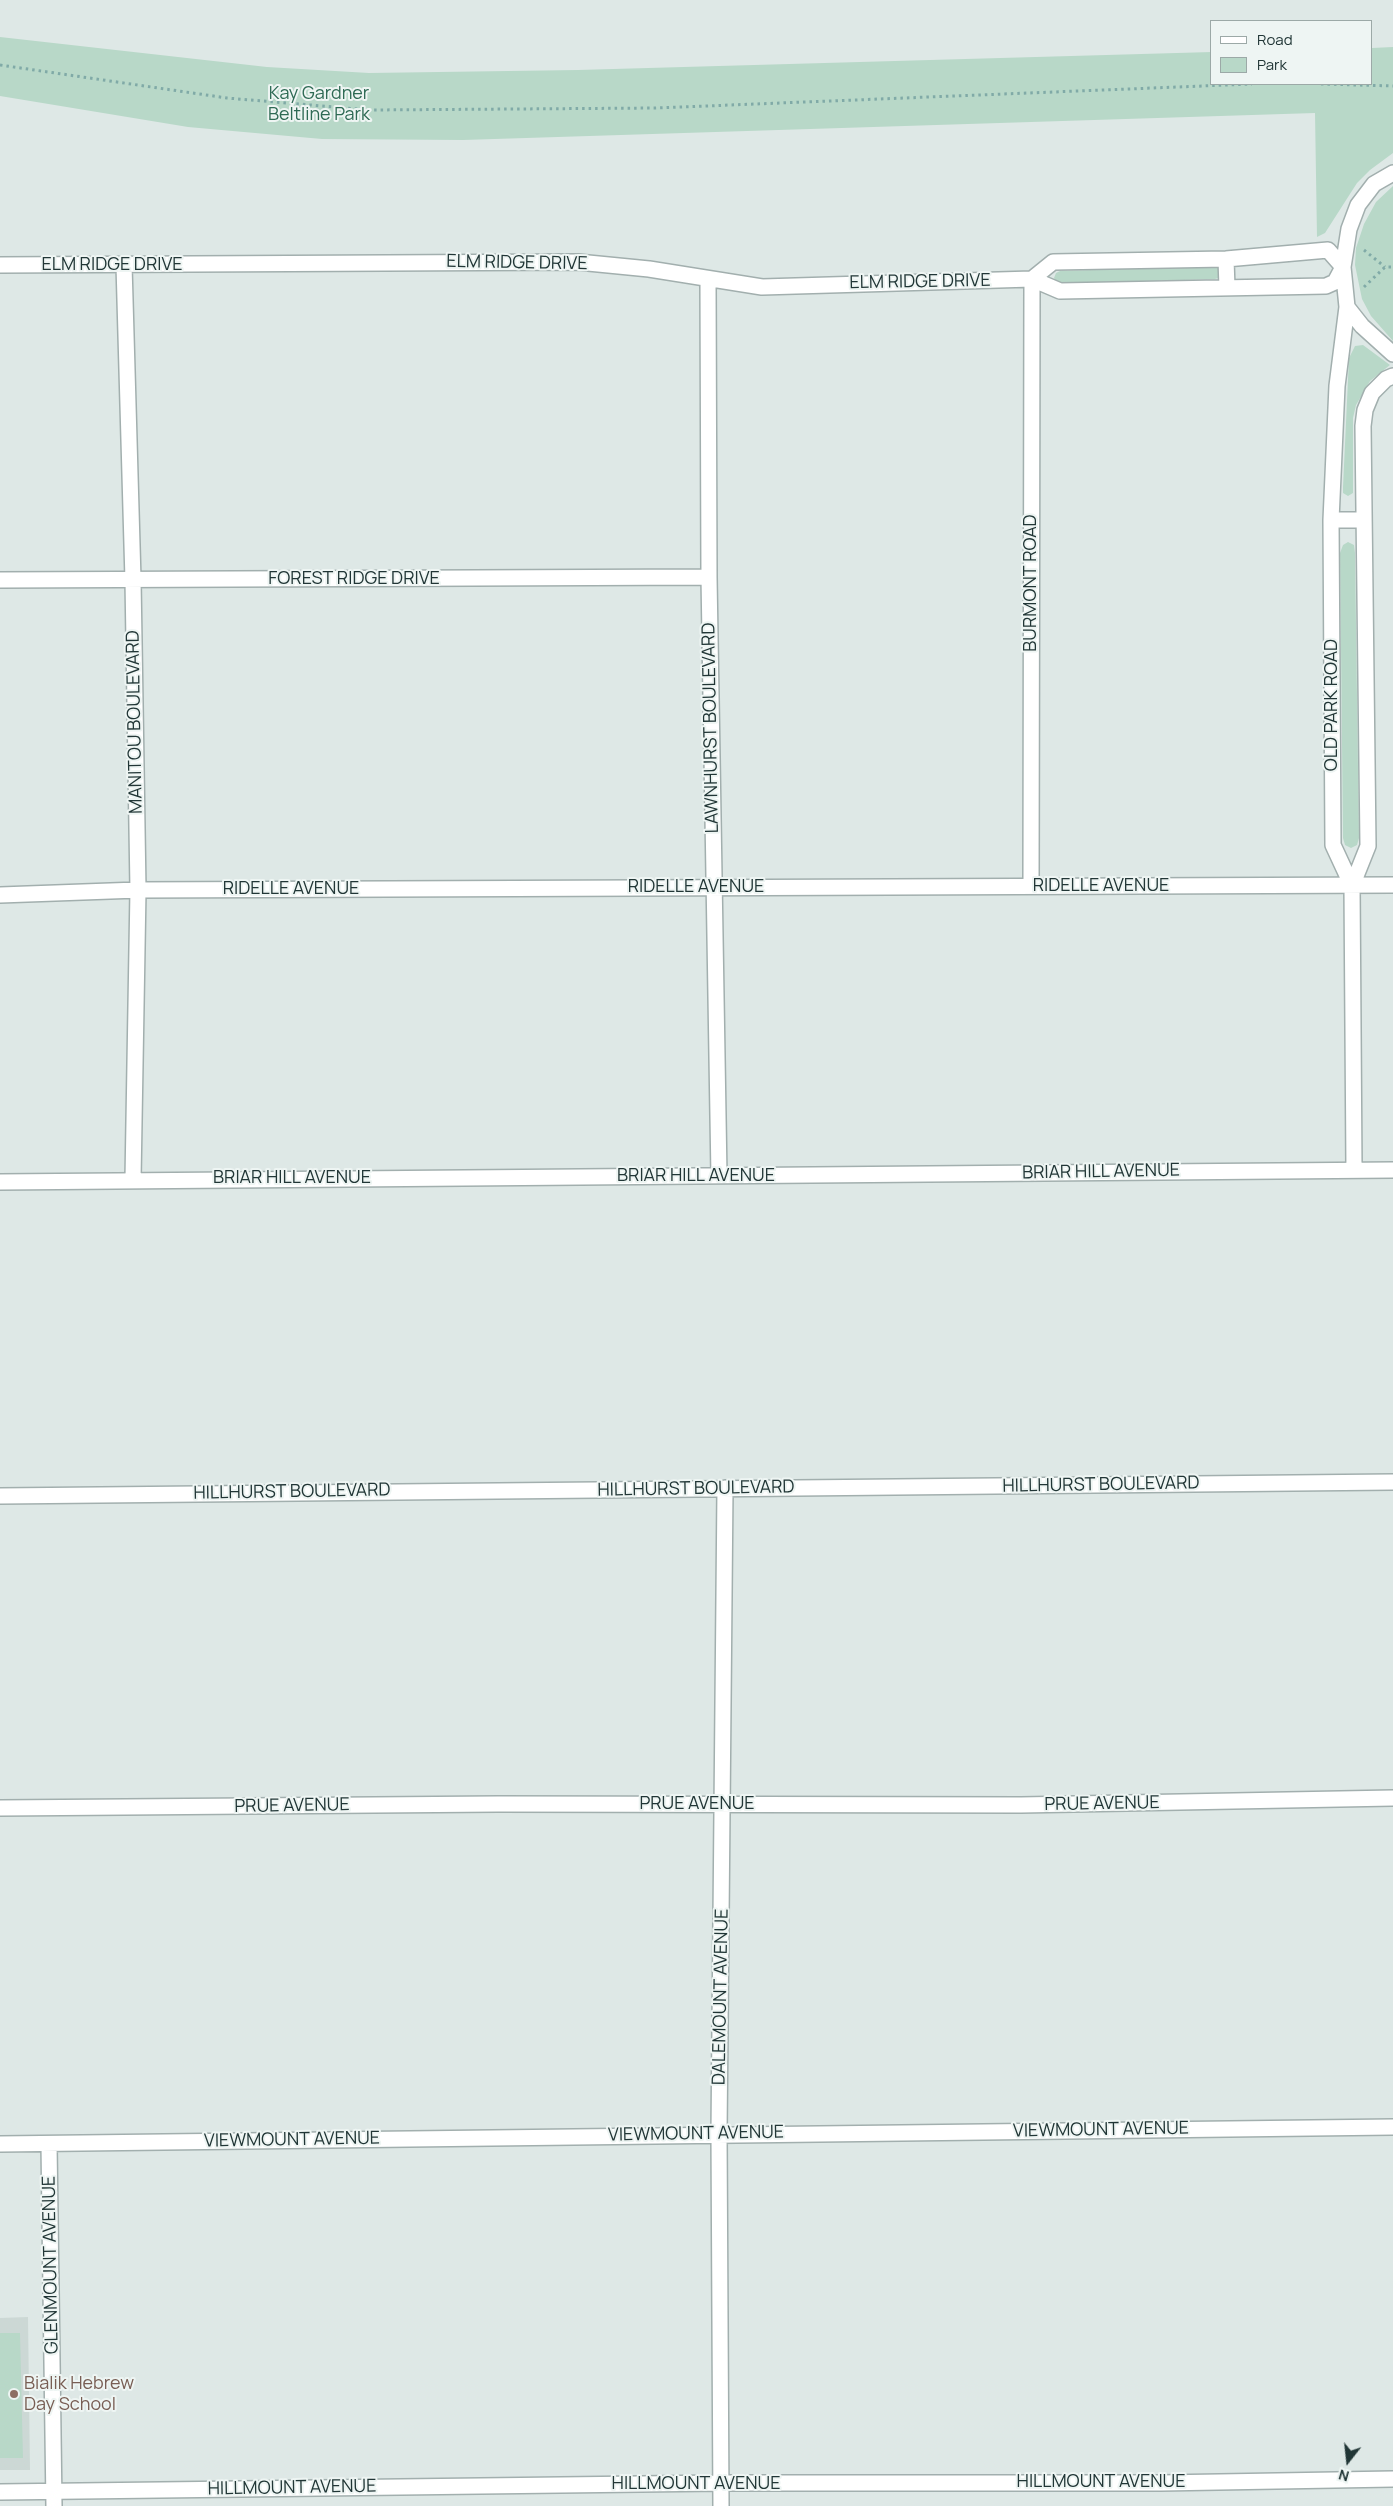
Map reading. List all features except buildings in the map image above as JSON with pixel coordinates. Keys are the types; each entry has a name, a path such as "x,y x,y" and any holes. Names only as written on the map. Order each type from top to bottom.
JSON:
{"street":[{"name":"OLD PARK ROAD","path":"1352,886 1333,845 1330,520 1337,386 1346,307 1343,267 1349,229 1358,205 1374,184 1393,173"},
{"path":"1032,279 1053,262 1226,260 1328,250 1343,267"},
{"path":"1226,260 1227,288"},
{"name":"ELM RIDGE DRIVE","path":"0,265 578,262 649,269 708,280 762,287 1032,279 1060,291 1326,286 1335,282 1343,267"},
{"name":"MANITOU BOULEVARD","path":"124,265 133,580 138,890 133,1179"},
{"name":"BURMONT ROAD","path":"1031,886 1032,279"},
{"name":"LAWNHURST BOULEVARD","path":"708,280 709,577 719,1176"},
{"path":"1346,307 1362,326 1393,354"},
{"name":"OLD PARK ROAD","path":"1354,1170 1352,886 1368,846 1364,520 1365,410 1372,393 1386,379 1393,376"},
{"path":"1330,520 1364,520"},
{"name":"FOREST RIDGE DRIVE","path":"0,580 709,577"},
{"name":"RIDELLE AVENUE","path":"0,895 138,890 1393,885"},
{"name":"BRIAR HILL AVENUE","path":"0,1182 133,1179 1393,1170"},
{"name":"HILLHURST BOULEVARD","path":"0,1496 1393,1482"},
{"name":"DALEMOUNT AVENUE","path":"721,2506 719,2133 724,1804 725,1488"},
{"name":"PRUE AVENUE","path":"0,1808 724,1804 1021,1806 1393,1798"},
{"name":"VIEWMOUNT AVENUE","path":"0,2144 719,2133 1393,2127"},
{"name":"GLENMOUNT AVENUE","path":"49,2144 54,2498"},
{"name":"HILLMOUNT AVENUE","path":"0,2492 54,2498 720,2483 1393,2480"}],"path":[{"path":"0,64 227,98 370,110 656,108 1227,85"},
{"path":"1356,85 1393,86"},
{"path":"1358,244 1385,267 1393,267"},
{"path":"1346,307 1385,267"}],"shaded area":[{"name":"Bialik Hebrew Day School","path":"28,2317 30,2470 0,2470 0,2318"}],"green space":[{"name":"Kay Gardner Beltline Park","path":"0,37 267,67 369,73 578,70 1210,52 1210,85 1373,85 1373,48 1393,47 1393,153 1370,170 1357,183 1325,233 1317,237 1315,113 463,140 322,139 188,127 0,96"},
{"path":"1393,186 1393,341 1371,316 1362,299 1355,265 1356,248 1364,224 1376,202"},
{"path":"1221,266 1222,277 1215,279 1061,284 1056,282 1054,278 1056,273 1060,271"},
{"path":"1363,345 1390,365 1370,381 1356,405 1353,418 1353,493 1348,496 1343,493 1343,487 1349,358 1355,346"},
{"path":"1348,542 1354,545 1355,553 1359,838 1357,845 1351,848 1345,845 1343,838 1340,553 1343,545"},
{"name":"Bialik Hebrew Day School","path":"0,2333 20,2333 23,2458 0,2458"}],"place":[{"name":"Bialik Hebrew Day School","path":"14,2394"}]}
